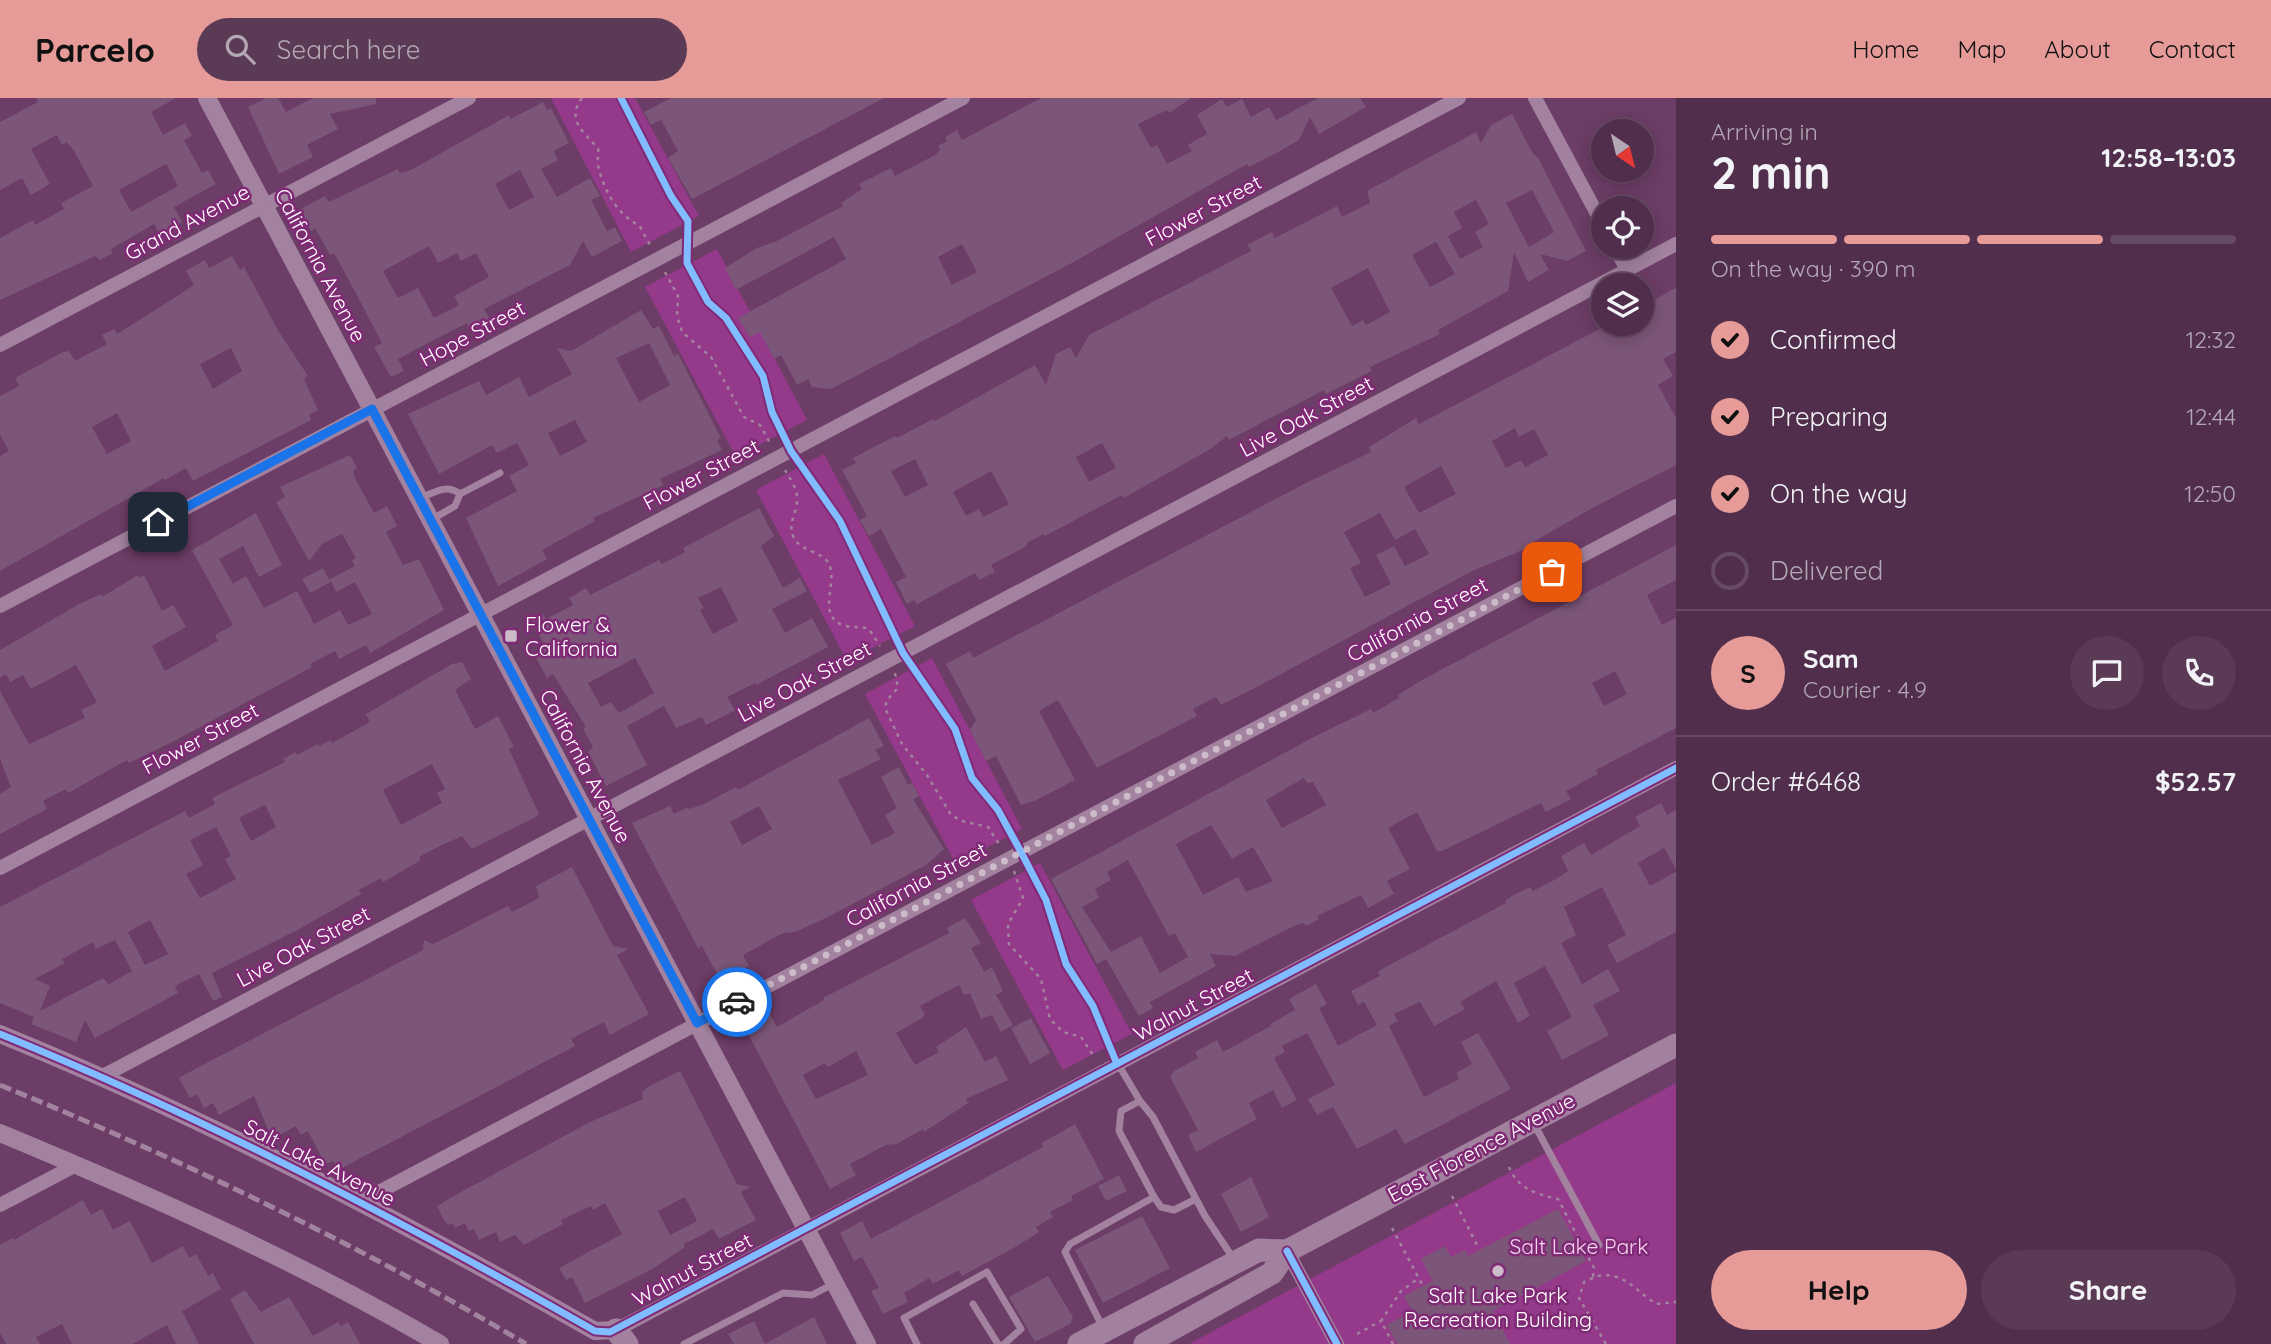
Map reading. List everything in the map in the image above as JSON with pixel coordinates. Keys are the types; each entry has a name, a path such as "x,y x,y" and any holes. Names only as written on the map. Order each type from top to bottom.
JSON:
{"main road":[{"name":"East Florence Avenue","path":"1145,1344 1272,1273 1287,1251 1676,1045"},
{"name":"East Florence Avenue","path":"1079,1344 1259,1250 1287,1251"}],"street":[{"name":"California Avenue","path":"207,98 867,1344"},
{"name":"Grand Avenue","path":"0,345 469,98"},
{"name":"Hope Street","path":"0,606 963,98"},
{"name":"Flower Street","path":"0,868 1459,98"},
{"path":"1535,98 1591,203"},
{"name":"Live Oak Street","path":"101,1077 1676,244"},
{"path":"1621,259 1627,270"},
{"name":"California Street","path":"362,1201 1676,506"},
{"name":"Walnut Street","path":"621,1337 806,1229 1676,768"},
{"name":"Salt Lake Avenue","path":"0,1034 101,1077 362,1201 595,1331 621,1337"},
{"path":"0,1133 76,1165 309,1273 432,1342"},
{"path":"0,1205 76,1165"},
{"path":"1287,1251 1336,1344"}],"lane":[{"path":"430,520 455,506 460,494 500,474"},
{"path":"419,499 443,488 453,489 460,494"},
{"path":"1117,1064 1140,1101 1153,1116 1196,1199 1236,1262"},
{"path":"1140,1101 1121,1111 1119,1131 1154,1197 1161,1207 1174,1210 1196,1199"},
{"path":"1532,1120 1599,1245"},
{"path":"1104,1330 1064,1257 1066,1248 1154,1197"},
{"path":"917,1344 904,1318 987,1272 1021,1329 1004,1344"},
{"path":"684,1344 783,1293 812,1295 835,1283"},
{"path":"973,1304 998,1344"}],"path":[{"path":"582,98 575,110 575,121 598,148 598,165 621,213 630,222 639,225 652,248"},
{"path":"664,270 678,296 677,316 682,332 711,357 744,417 760,425 797,495 791,524 794,539 825,559 832,573 829,606 832,614 843,625 864,627 873,632 899,681 898,688 885,704 886,715 902,744 927,775 951,815 962,821 988,827 1008,859 1021,886 1023,898 1008,924 1009,944 1041,979 1050,1019 1063,1032 1082,1037 1102,1072"},
{"path":"1509,1167 1514,1180 1533,1193 1558,1199 1587,1252 1594,1268 1593,1277"},
{"path":"1452,1196 1478,1247"},
{"path":"1392,1228 1423,1286"},
{"path":"1606,1344 1579,1298 1581,1287 1593,1277 1615,1277 1630,1281 1656,1304 1676,1302"},
{"path":"1356,1334 1381,1321 1401,1291 1419,1278"},
{"path":"1381,1321 1393,1344"}],"green space":[{"path":"551,98 635,98 699,216 631,252"},
{"path":"717,249 807,420 736,457 645,287"},
{"path":"824,454 915,626 847,661 756,490"},
{"path":"932,658 1022,829 956,864 865,694"},
{"path":"1040,863 1132,1034 1063,1070 971,900"},
{"name":"Salt Lake Park","path":"1676,1083 1676,1344 1189,1344"}],"building":[{"path":"36,98 176,98 151,112 163,135 185,123 192,136 184,140 202,173 208,170 216,184 174,207 182,222 160,234 154,224 111,249 113,253 100,260 95,256 0,300 0,238 33,220 35,225 64,209 61,203 93,186 74,151 67,142 62,145 57,135 31,149 50,184 31,195 22,178 0,190 0,122 38,102","holes":["166,164 178,186 131,212 119,190"]},
{"path":"266,98 278,98 286,112 313,98 376,98 376,104 330,114 338,129 307,145 313,157 279,174 248,107"},
{"path":"671,98 884,98 692,199 668,158 678,151 661,120 651,125 644,112"},
{"path":"1041,98 1191,98 1169,113 1167,110 1138,124 1151,148 1157,145 1167,164 1192,151 1188,145 1207,134 1197,115 1222,99 1227,107 1242,99 1251,117 1269,107 1276,120 1318,98 1360,98 1366,107 1319,134 1310,117 1299,140 1278,152 1249,167 1247,164 1070,264 831,389 812,387 808,379 797,385 781,355 774,359 760,332 750,337 738,318 846,259 834,237 736,290 725,268 757,248 775,242 843,206 841,203 862,189 859,184 891,168 895,176 935,155 940,150 938,146 947,141 945,137 957,130 962,140","holes":["962,244 977,272 952,285 938,257"]},
{"path":"543,102 547,110 551,108 569,143 554,151 558,160 541,169 557,197 590,178 600,196 591,200 607,231 615,227 622,241 592,257 583,241 570,265 484,309 493,325 473,335 467,323 398,359 404,371 391,377 374,347 382,343 334,253 330,255 315,228 311,231 299,210 325,196 329,202 398,169 400,173 409,171 509,115 511,119","holes":["520,170 534,197 509,210 495,184","429,246 438,263 457,253 461,261 476,253 489,277 454,296 459,305 434,318 418,288 398,298 383,271"]},
{"path":"1512,114 1586,251 1567,261 1540,254 1549,270 1528,282 1514,252 1508,291 1438,330 1440,334 1370,367 1372,371 1326,394 1324,390 1229,440 1227,436 1212,448 1124,498 1122,495 1045,536 1044,534 1028,542 1025,547 991,565 995,572 979,580 975,573 917,604 914,600 907,604 896,582 906,577 881,529 869,536 860,520 867,516 842,470 856,463 853,458 895,436 897,438 933,419 935,421 1035,365 1046,385 1056,354 1070,347 1076,358 1089,335 1251,251 1247,245 1272,232 1275,238 1337,206 1342,217 1370,203 1367,191 1476,132 1481,143 1491,125","holes":["1532,190 1554,232 1529,247 1506,203","1476,200 1489,224 1475,232 1483,247 1460,259 1448,236 1462,228 1454,212","1436,242 1455,274 1430,287 1412,255","1368,268 1390,312 1366,325 1363,320 1352,326 1331,288","1102,443 1116,468 1089,482 1076,457","915,459 928,485 905,497 891,471","991,471 1009,504 983,517 979,509 966,516 953,492"]},
{"path":"232,256 240,270 244,267 279,332 308,376 304,379 318,410 309,415 311,420 193,481 186,468 165,480 164,478 0,571 0,456 9,451 0,435 0,396 19,386 15,378 63,352 69,351 75,361 107,344 102,335 114,329 117,334 194,285 186,271 205,260 209,268","holes":["231,348 242,371 213,389 200,364","117,413 131,441 107,454 92,427"]},
{"path":"1676,288 1676,352 1663,359 1673,376 1658,385 1676,418 1676,465 1596,506 1526,546 1528,548 1472,571 1255,688 1221,705 1216,697 1193,709 1197,716 1097,768 1058,700 1039,711 1075,780 1021,805 996,756 986,761 970,730 976,720 946,664 970,651 973,658 1306,483 1371,452 1369,447 1416,418 1419,424 1591,333 1591,336 1654,336 1654,300","holes":["1515,428 1519,437 1534,429 1548,455 1525,467 1521,460 1506,468 1492,441","1441,466 1456,494 1419,513 1404,487","1380,513 1395,540 1415,529 1429,554 1405,566 1394,546 1376,555 1391,584 1365,597 1350,568 1361,563 1344,532"]},
{"path":"641,310 653,329 659,326 674,356 678,354 721,438 717,440 722,450 660,479 663,485 593,518 595,521 542,550 547,559 498,586 466,518 517,491 509,476 529,465 517,443 499,452 496,452 492,445 439,474 408,414 479,381 486,395 519,377 529,397 572,374 557,348 571,351","holes":["649,343 670,385 639,402 616,358","575,420 587,442 560,456 548,433"]},
{"path":"350,455 357,468 353,471 355,478 374,513 387,506 397,526 386,532 403,565 419,559 444,610 370,653 366,645 339,659 335,651 310,664 312,667 176,740 129,763 127,760 68,793 66,789 43,801 47,809 0,834 0,794 11,787 0,759 0,691 29,744 85,718 81,710 97,702 76,665 31,689 23,675 10,682 6,674 0,678 0,650 79,604 101,594 102,597 138,575 139,578 144,575 162,611 173,605 186,627 152,646 165,671 218,641 215,635 233,625 192,550 256,513 282,565 259,577 243,546 219,559 233,584 246,576 264,608 297,591 314,624 340,610 348,625 372,614 355,582 336,592 330,579 355,566 352,560 356,558 342,534 322,544 309,561 276,502 285,497 280,487"},
{"path":"759,508 774,536 761,546 783,588 800,578 807,591 772,609 785,633 812,618 828,647 756,685 755,683 727,697 735,710 706,725 702,717 676,728 664,706 627,726 647,765 606,786 588,752 593,747 583,729 586,727 553,674 547,678 534,654 546,648 531,619 542,613 546,619 573,605 569,598 586,588 590,595 659,560 662,564 685,552 683,548","holes":["721,587 738,621 713,634 700,610 704,608 698,598","635,658 654,693 619,713 611,702 601,707 588,683"]},
{"path":"1676,545 1676,580 1647,595 1662,625 1676,618 1676,728 1596,770 1598,774 1566,791 1571,799 1546,812 1541,803 1442,851 1437,851 1417,812 1388,828 1410,869 1387,881 1394,894 1368,908 1361,895 1317,916 1319,919 1306,926 1304,923 1294,926 1235,956 1210,954 1216,966 1150,1002 1153,1008 1139,1016 1106,959 1097,964 1051,879 1312,738 1371,709 1373,713 1422,680","holes":["1615,671 1627,694 1604,706 1592,683","1304,778 1307,783 1313,782 1326,805 1282,828 1266,800","1211,825 1232,859 1253,847 1273,881 1246,892 1238,877 1203,895 1176,844","1128,860 1169,936 1175,933 1188,957 1160,973 1141,936 1111,952 1082,907 1099,898 1095,889 1111,880 1107,872"]},
{"path":"323,568 331,582 310,593 302,579"},
{"path":"462,662 471,679 455,690 475,729 498,716 514,747 509,749 539,814 534,818 472,849 462,836 444,844 419,857 421,860 383,882 381,878 359,890 361,894 301,928 212,973 222,997 213,1001 199,974 175,986 178,993 95,1038 85,1020 76,1042 31,1024 34,1017 0,1003 0,907 185,811 189,818 215,804 212,798 285,762 283,759 296,752 297,755 331,740 332,743 370,722 366,714 452,664","holes":["432,764 445,789 437,793 442,803 401,825 383,790","265,805 276,827 251,841 239,818","216,827 231,856 225,859 236,879 200,898 186,874 203,865 190,840","150,920 168,954 145,965 128,932","115,940 132,971 109,984 103,978 40,1011 50,986 35,979 65,963 62,959 93,942 96,949"]},
{"path":"869,718 884,746 875,750 881,759 838,780 872,845 895,833 885,815 897,808 881,777 899,767 908,785 912,783 919,796 913,799 944,849 926,865 826,918 795,932 783,933 743,955 749,966 721,981 702,946 698,948 632,823 670,806 674,814 688,807 689,809 702,805 736,787 738,790","holes":["759,806 772,829 742,845 730,822"]},
{"path":"1661,803 1667,815 1676,810 1676,869 1664,848 1638,863 1650,886 1676,872 1676,932 1617,963 1607,945 1626,935 1602,887 1564,907 1576,935 1561,943 1582,984 1608,969 1620,991 1593,1005 1609,1035 1562,1060 1547,1031 1572,1017 1545,966 1514,983 1530,1016 1518,1023 1496,981 1460,1002 1465,1009 1434,1026 1420,1002 1394,1014 1398,1021 1389,1026 1424,1097 1459,1079 1456,1073 1472,1064 1461,1042 1478,1033 1511,1089 1405,1144 1396,1129 1357,1149 1333,1107 1317,1115 1308,1099 1335,1085 1307,1033 1282,1046 1285,1052 1274,1058 1297,1100 1282,1108 1273,1090 1249,1103 1257,1119 1196,1152 1188,1135 1198,1130 1170,1077 1174,1071 1198,1058 1195,1052 1217,1040 1223,1052 1271,1026 1270,1024 1295,1010 1289,999 1316,984 1327,1004 1319,1008 1338,1046 1377,1025 1364,1002 1358,1005 1351,991 1380,976 1378,972 1382,969 1506,903 1510,897 1530,887 1533,891 1556,879 1568,871 1561,856 1584,843 1591,855 1640,826 1635,817"},
{"path":"572,867 613,946 628,949 617,955 649,1014 610,1035 604,1022 571,1039 575,1046 338,1170 333,1161 325,1164 308,1131 301,1135 296,1126 272,1139 254,1096 219,1115 213,1103 204,1108 197,1094 190,1098 179,1078 423,950 424,940 433,944 508,906 512,912 539,898 536,886"},
{"path":"965,918 981,943 971,948 984,972 992,967 1003,991 996,995 1013,1025 1001,1032 992,1015 981,1019 970,993 964,995 959,985 920,1006 925,1014 922,1018 896,1033 915,1065 939,1052 936,1047 966,1027 985,1062 996,1056 1008,1080 966,1099 968,1103 924,1132 923,1129 897,1144 886,1145 850,1164 856,1175 830,1189 745,1028 770,1014 777,1027 824,1000 823,998 949,933 947,928","holes":["856,1051 868,1075 816,1099 803,1075 825,1063 828,1067"]},
{"path":"1031,1018 1050,1053 1030,1064 1011,1028"},
{"path":"680,1071 737,1184 750,1187 741,1192 756,1220 719,1239 713,1229 684,1244 685,1247 654,1268 585,1303 572,1277 566,1280 559,1268 622,1234 605,1203 593,1210 591,1206 561,1220 563,1224 524,1245 515,1235 500,1242 496,1232 479,1240 474,1229 469,1231 465,1223 455,1228 453,1223 448,1225 444,1220 437,1206 588,1123 643,1099 642,1092","holes":["685,1197 697,1221 670,1235 658,1211"]},
{"path":"1075,1124 1104,1179 1071,1196 1073,1200 1050,1212 1053,1217 1036,1227 1039,1232 1017,1246 962,1276 959,1270 933,1284 929,1278 904,1293 908,1302 883,1314 871,1291 879,1288 862,1257 854,1261 840,1233 862,1221 871,1239 1043,1147 1042,1143"},
{"path":"1119,1175 1127,1191 1106,1201 1098,1186"},
{"path":"1251,1177 1269,1217 1241,1232 1221,1194"},
{"path":"83,1200 91,1215 102,1209 113,1230 130,1221 152,1263 183,1246 189,1258 196,1254 208,1276 213,1273 221,1289 182,1311 199,1344 176,1344 167,1325 132,1344 72,1344 62,1324 36,1337 40,1344 6,1344 0,1333 0,1245 13,1238 14,1240"},
{"name":"Salt Lake Park Recreation Building","path":"1558,1209 1586,1261 1493,1311 1510,1344 1397,1344 1387,1325 1412,1311 1404,1296 1433,1281 1421,1259 1445,1246 1451,1257 1465,1250 1468,1256"},
{"path":"1142,1216 1170,1268 1103,1303 1075,1250"},
{"path":"1048,1276 1073,1317 1070,1324 1035,1342 1009,1297"},
{"path":"245,1290 261,1312 289,1297 313,1336 338,1322 341,1326 348,1322 360,1344 254,1344 230,1299"},
{"path":"814,1317 827,1344 765,1344"},
{"path":"754,1321 765,1344 734,1344 728,1334"}],"railway":[{"path":"0,1085 268,1205 463,1307 526,1344"}],"cycle path":[{"path":"621,98 671,196 688,221 687,263 708,302 726,318 763,376 772,412 791,451 840,521 903,653 955,729 972,778 998,810 1046,900 1066,964 1093,1006 1117,1064"},
{"path":"0,1034 77,1066 228,1136 450,1250 595,1331 610,1332 1676,768"},
{"path":"1287,1251 1337,1344"}],"way so far":[{"path":"737,1002 1552,572"}],"place":[{"name":"Flower & California","path":"511,636"},
{"name":"Salt Lake Park Recreation Building","path":"1498,1271"}],"route":[{"path":"158,522 372,409 697,1023 737,1002"}]}
